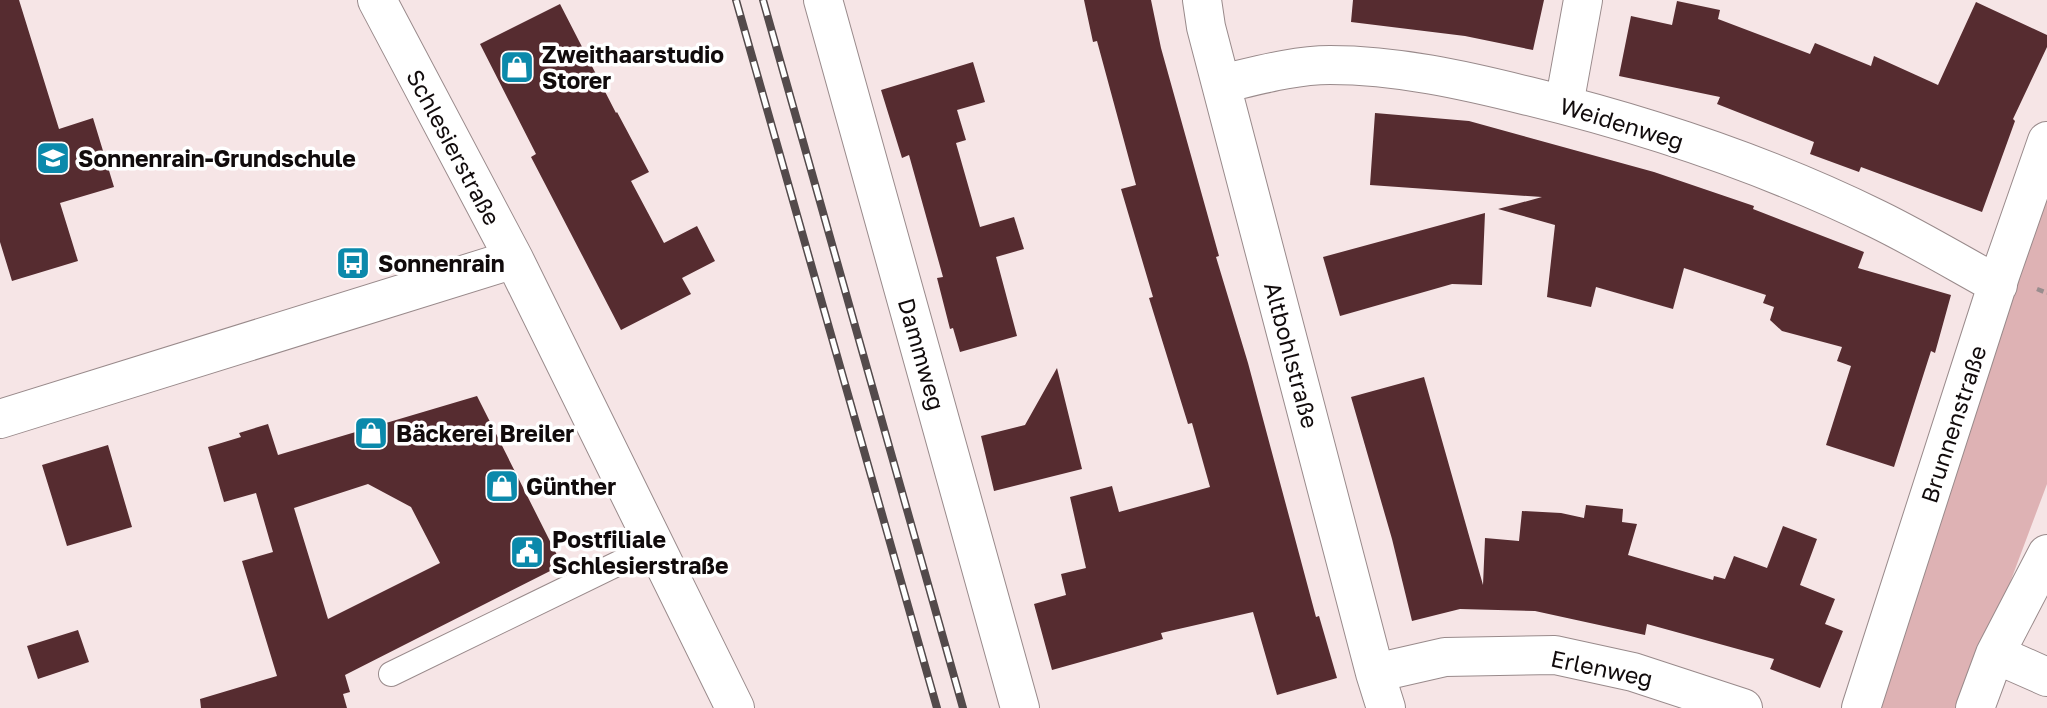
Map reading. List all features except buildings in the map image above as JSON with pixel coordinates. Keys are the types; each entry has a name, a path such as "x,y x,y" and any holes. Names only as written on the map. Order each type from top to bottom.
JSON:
{"street":[{"name":"Schlesierstraße","path":"377,0 514,259 735,708"},
{"name":"Dammweg","path":"823,0 1020,708"},
{"name":"Altbohlstraße","path":"1202,0 1206,27 1380,691"},
{"path":"1564,104 1583,0"},
{"name":"Weidenweg","path":"1221,84 1276,71 1328,65 1383,68 1460,79 1564,104 1662,134 1774,174 1877,219 1998,285"},
{"name":"Brunnenstraße","path":"1861,708 2047,141"},
{"path":"0,418 514,259"},
{"path":"1975,708 1995,654 2047,554"},
{"path":"1995,654 2047,677"},
{"name":"Erlenweg","path":"1380,691 1445,657 1555,655 1633,671 1743,708"}],"lane":[{"path":"391,674 654,546"}],"shaded area":[{"path":"2047,186 2047,484 1963,708 1878,708"}],"railway":[{"path":"736,0 937,708"},
{"path":"763,0 963,708"}],"place":[{"name":"Zweithaarstudio Storer","path":"517,67"},
{"name":"Sonnenrain-Grundschule","path":"53,158"},
{"name":"Sonnenrain","path":"353,263"},
{"name":"Bäckerei Breiler","path":"371,433"},
{"name":"Günther","path":"502,486"},
{"name":"Postfiliale Schlesierstraße","path":"527,552"}]}
